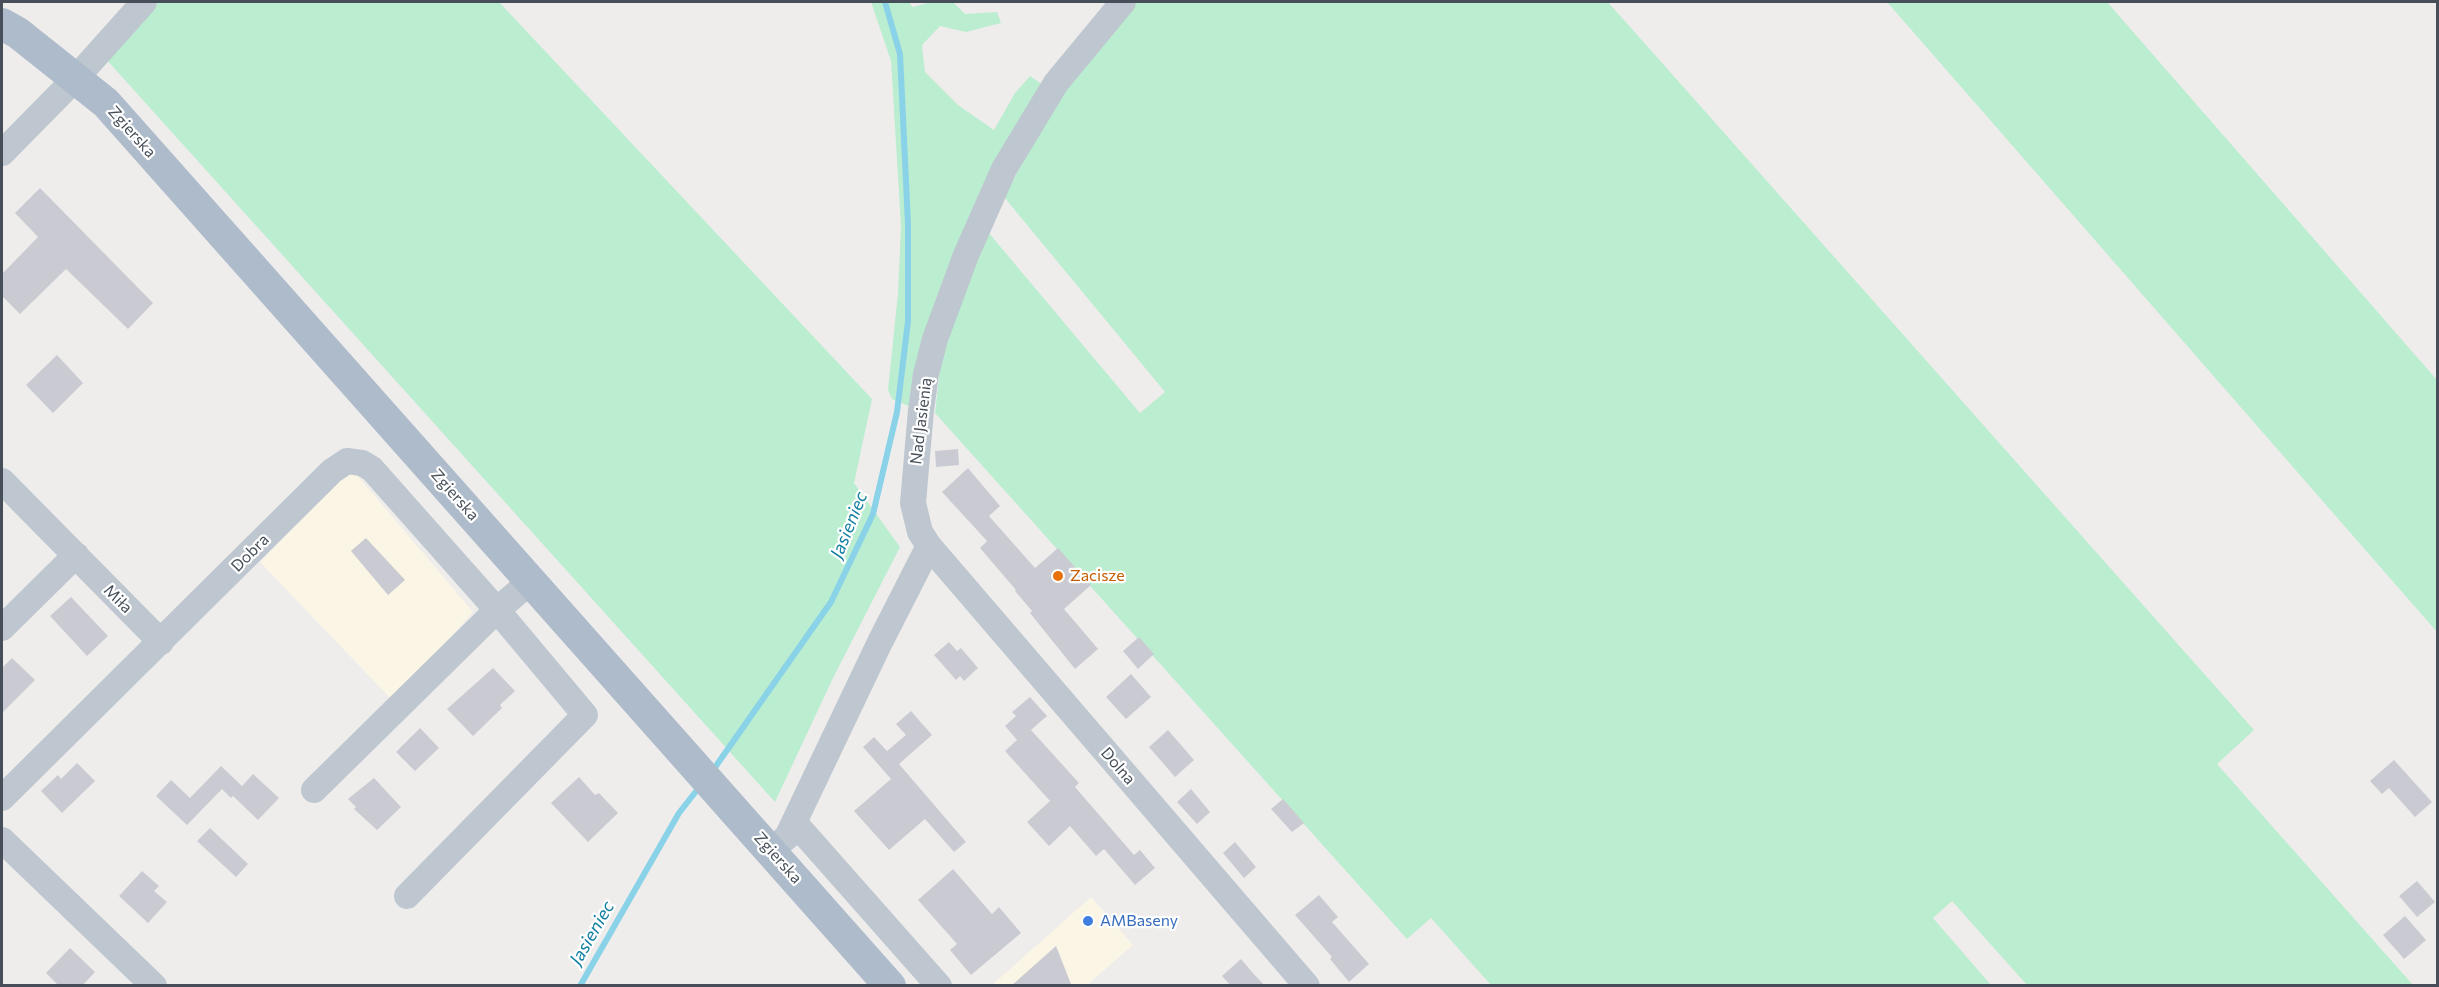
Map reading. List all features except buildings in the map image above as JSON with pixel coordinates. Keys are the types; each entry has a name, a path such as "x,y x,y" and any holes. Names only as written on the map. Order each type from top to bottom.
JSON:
{"main road":[{"name":"Zgierska","path":"2,24 18,33 106,103 890,986"}],"street":[{"path":"2,153 76,78 144,2"},
{"name":"Nad Jasienią","path":"929,546 920,532 913,503 915,460 926,374 948,301 1004,169 1056,83 1123,2"},
{"name":"Dobra","path":"2,798 332,471 347,461 362,463 372,469 497,610"},
{"name":"Miła","path":"2,481 161,642"},
{"path":"771,850 788,837 880,642 929,546"},
{"name":"Dolna","path":"929,546 1307,986"},
{"path":"2,628 76,555"},
{"path":"314,790 497,610 531,581"},
{"path":"407,896 585,715 497,610"},
{"path":"794,822 939,986"},
{"path":"2,840 154,986"}],"shaded area":[{"path":"351,468 473,612 393,701 260,562"},
{"name":"AMBaseny","path":"1091,897 1133,945 1087,985 991,986"}],"green space":[{"path":"159,2 499,2 872,399 854,483 900,547 833,678 775,802 105,58"},
{"path":"871,2 909,2 912,7 932,2 953,2 965,14 997,12 1001,23 966,32 940,26 922,45 925,72 958,105 994,130 1015,93 1030,76 1043,85 911,407 892,399 888,390 898,293 901,226 891,61"},
{"path":"1136,2 1608,2 2254,730 2217,764 2413,985 2027,985 1952,901 1933,918 1991,985 1491,985 1431,918 1407,939 935,413 943,342 988,232 1140,413 1165,392 1004,197 1062,90"},
{"path":"1887,2 2107,2 2437,380 2437,632"}],"waterway":[{"name":"Jasieniec","path":"711,773 831,602 873,514 897,412 908,321 908,224 900,54 885,2"},
{"name":"Jasieniec","path":"580,986 679,813 701,785"}],"place":[{"name":"Zacisze","path":"1058,576"},
{"name":"AMBaseny","path":"1088,921"}]}
